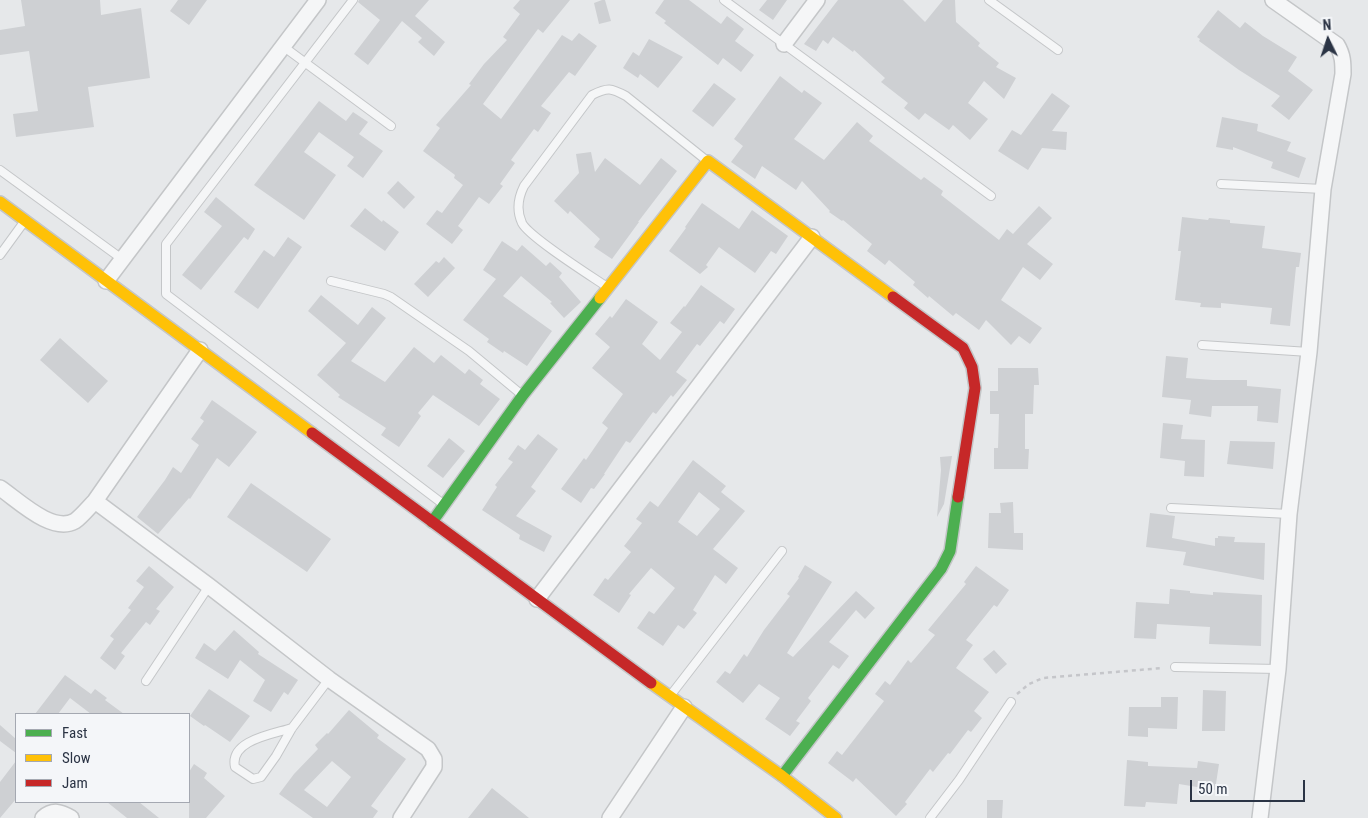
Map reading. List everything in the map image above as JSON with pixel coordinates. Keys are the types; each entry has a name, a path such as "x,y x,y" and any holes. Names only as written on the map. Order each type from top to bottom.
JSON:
{"street":[{"path":"106,281 318,0"},
{"path":"784,44 817,0"},
{"path":"1260,818 1278,669 1289,514 1309,352 1323,189 1343,74 1341,52 1337,45 1273,0"},
{"path":"432,522 523,396 708,161 963,348 972,363 975,388 950,551 941,569 782,776"},
{"path":"0,202 684,707 782,776 836,818"},
{"path":"537,599 812,237"},
{"path":"0,488 42,518 58,524 75,521 95,502 200,350"},
{"path":"95,502 209,586 329,679 419,742 431,754 434,763 433,769 401,818"},
{"path":"610,818 684,707"},
{"path":"43,818 48,814 58,812 71,818"}],"lane":[{"path":"353,0 166,244 166,294 444,505"},
{"path":"724,0 991,196"},
{"path":"989,0 1058,50"},
{"path":"284,47 391,126"},
{"path":"607,287 534,236 523,225 518,207 519,196 524,186 592,95 603,89 614,89 626,96 708,161"},
{"path":"0,170 122,259"},
{"path":"1221,184 1323,189"},
{"path":"0,255 25,220"},
{"path":"331,281 391,297 469,351 523,396"},
{"path":"1202,345 1309,352"},
{"path":"1171,508 1289,514"},
{"path":"670,696 782,551"},
{"path":"146,682 209,586"},
{"path":"1175,667 1278,669"},
{"path":"292,728 246,743 239,750 235,767 252,779 261,777 292,728 329,679"},
{"path":"930,818 1011,702"}],"path":[{"path":"1011,702 1029,684 1043,678 1175,667"}],"building":[{"path":"21,0 100,0 101,15 141,8 150,78 88,87 94,127 16,137 13,114 38,111 29,51 0,55 0,30 25,26"},
{"path":"178,0 207,0 189,25 170,11"},
{"path":"359,0 429,0 415,16 445,42 434,56 418,42 422,38 402,21 368,65 354,54 380,20 358,2"},
{"path":"520,0 570,0 543,33 538,29 483,104 501,119 562,35 572,41 579,33 597,46 575,76 569,72 541,106 551,113 538,132 534,129 511,160 515,163 500,184 503,186 489,204 479,197 458,226 463,230 452,244 426,224 437,210 442,213 463,185 454,178 455,175 423,151 440,128 436,125 471,85 469,84 484,64 507,40 503,37 520,14 513,8"},
{"path":"605,0 611,21 599,24 594,3"},
{"path":"664,0 689,0 721,24 727,16 744,29 735,41 754,55 741,72 723,58 718,65 664,23 666,21 655,13"},
{"path":"767,0 787,0 773,20 759,10"},
{"path":"838,0 903,0 925,22 943,0 955,0 956,22 980,43 978,46 999,63 996,67 1016,78 1004,99 984,81 968,103 988,119 970,140 953,125 949,130 925,113 919,120 904,108 908,103 881,82 885,78 854,50 853,52 833,37 828,44 823,40 816,51 804,44"},
{"path":"1218,10 1240,28 1245,22 1263,36 1297,57 1288,71 1313,90 1289,120 1271,106 1280,96 1239,70 1199,41 1200,39 1197,37"},
{"path":"649,39 683,57 658,88 640,74 638,78 623,68 633,52 639,56"},
{"path":"780,76 802,93 804,90 822,103 794,139 824,160 857,122 873,136 869,141 921,180 924,177 943,191 941,195 999,240 1007,229 1013,234 1039,206 1052,218 1027,244 1053,264 1040,280 1023,267 1001,300 1042,328 1030,344 1019,336 1011,345 986,320 979,330 956,313 953,316 913,285 915,282 889,260 885,265 867,251 872,244 843,220 829,212 802,181 796,190 762,166 755,179 731,162 743,146 734,139"},
{"path":"714,83 736,99 713,127 692,111"},
{"path":"1052,93 1070,106 1052,131 1067,132 1066,150 1042,148 1028,170 998,151 1012,130 1021,135"},
{"path":"319,101 346,121 353,112 368,122 359,134 383,151 363,178 347,166 354,157 319,132 304,152 336,175 304,220 254,185"},
{"path":"1222,117 1258,124 1257,131 1291,142 1287,151 1306,158 1299,178 1271,168 1273,162 1233,147 1233,150 1216,147"},
{"path":"591,152 595,172 605,158 640,185 661,158 677,171 612,259 594,247 600,239 570,211 568,214 554,201 579,173 576,154"},
{"path":"398,181 415,197 404,209 387,193"},
{"path":"216,197 255,229 248,240 244,237 201,290 182,275 222,226 204,212"},
{"path":"702,203 739,229 752,210 788,236 776,254 771,251 755,273 719,247 706,265 708,267 700,274 669,251"},
{"path":"365,208 382,222 383,220 399,232 385,251 350,226"},
{"path":"1182,217 1230,220 1230,223 1265,226 1262,248 1301,253 1299,267 1296,267 1290,326 1270,324 1272,308 1221,303 1221,308 1200,307 1201,303 1175,300 1181,251 1178,251"},
{"path":"288,237 302,247 258,309 234,292 264,250 274,257"},
{"path":"502,241 517,251 522,245 546,266 550,262 562,273 559,277 581,302 564,318 550,303 552,302 521,276 503,296 552,331 527,366 487,342 489,339 463,320 496,279 483,270"},
{"path":"444,257 455,268 428,297 414,284 436,261 439,263"},
{"path":"701,285 735,309 724,324 720,321 700,346 697,344 676,372 687,380 673,397 671,395 656,414 653,412 630,443 626,441 605,474 594,489 591,488 581,503 561,489 584,458 586,460 608,428 602,423 623,394 592,368 610,347 595,334 610,316 612,318 626,299 658,322 642,344 660,360 682,332 670,323 685,307"},
{"path":"321,295 358,325 372,307 386,318 351,361 385,382 414,347 434,363 441,355 465,374 469,369 483,380 480,384 500,399 479,426 433,395 418,413 421,416 399,447 381,435 386,428 338,397 340,395 317,375 346,343 308,311"},
{"path":"60,338 108,381 88,403 40,360"},
{"path":"1166,356 1188,358 1186,378 1247,380 1247,386 1281,389 1278,423 1257,421 1258,406 1212,406 1211,417 1189,414 1191,400 1162,397"},
{"path":"998,368 1038,368 1039,385 1034,385 1033,414 1025,414 1025,449 1029,449 1028,469 994,469 994,448 998,448 999,414 990,414 990,391 998,391"},
{"path":"212,400 257,432 229,467 217,458 190,499 158,534 137,517 173,467 181,473 199,445 191,439 204,421 200,418"},
{"path":"1163,423 1183,425 1181,439 1205,440 1204,477 1184,476 1185,461 1160,458"},
{"path":"538,434 558,449 531,487 536,491 516,516 552,536 544,552 519,539 520,535 482,510 497,487 495,485 513,462 508,459 518,445 525,450"},
{"path":"449,438 465,451 443,478 427,466"},
{"path":"1230,441 1275,442 1273,469 1227,464"},
{"path":"952,456 944,504 937,517 941,470 940,457"},
{"path":"693,460 726,486 721,492 745,511 713,549 738,568 726,584 715,575 693,610 697,613 684,629 678,625 663,646 637,628 649,611 654,614 675,588 651,568 629,594 631,595 619,613 593,595 605,578 608,580 631,552 624,546 642,523 636,519 650,501 658,507","holes":["699,492 720,509 697,536 678,522"]},
{"path":"251,483 331,539 307,572 227,517"},
{"path":"1013,502 1014,533 1023,533 1023,550 988,548 989,513 1001,513 1000,503"},
{"path":"1150,513 1175,516 1172,538 1215,546 1215,538 1218,538 1218,536 1235,537 1234,542 1265,543 1264,580 1183,565 1186,552 1146,547"},
{"path":"805,565 832,582 787,653 793,657 856,591 875,608 865,619 856,610 829,642 849,656 839,669 833,665 808,698 811,701 796,721 800,723 790,736 765,719 780,698 759,684 743,703 716,682 725,671 730,674 744,654 747,657 764,630 790,596 787,594 799,578"},
{"path":"149,566 174,587 156,609 160,611 150,625 146,622 121,653 125,656 115,670 100,658 114,639 110,636 131,610 128,608 144,587 136,581"},
{"path":"976,566 1009,590 997,607 994,605 966,640 973,645 956,668 989,692 974,711 982,718 971,732 968,730 950,754 948,753 933,772 930,769 905,802 907,804 896,816 856,778 853,782 828,763 837,751 842,755 884,701 875,694 885,681 890,685 908,660 911,663 935,635 928,630 966,584 964,582"},
{"path":"1170,589 1213,595 1213,592 1262,595 1261,646 1209,644 1210,627 1157,624 1156,639 1134,638 1136,602 1169,604"},
{"path":"234,630 259,652 258,654 298,680 288,695 284,692 271,712 253,701 265,680 240,660 228,679 195,658 204,643 215,651"},
{"path":"994,650 1007,664 996,674 983,659"},
{"path":"65,675 91,694 95,689 107,698 105,700 123,713 90,713 70,698 59,713 36,713"},
{"path":"209,689 250,716 230,742 190,716"},
{"path":"1203,690 1226,691 1225,731 1202,731"},
{"path":"1161,697 1178,697 1177,729 1148,728 1148,737 1128,736 1129,707 1161,707"},
{"path":"349,710 379,735 377,738 406,759 371,806 378,811 373,818 313,818 279,794 294,774 318,749 315,745 328,734","holes":["332,761 351,777 327,807 304,790"]},
{"path":"0,725 15,738 15,752 0,741"},
{"path":"1127,760 1148,762 1148,766 1197,768 1198,761 1219,764 1215,790 1179,784 1177,804 1146,802 1145,807 1124,806"},
{"path":"15,762 15,800 0,818 0,782"},
{"path":"194,764 207,773 204,778 225,796 206,818 189,818 190,770"},
{"path":"492,788 529,818 468,818"},
{"path":"987,800 1003,800 1002,818 987,818"},
{"path":"108,803 140,803 159,818 127,818"}],"traffic: fast":[{"path":"432,522 523,395 600,298"},
{"path":"782,776 941,569 950,551 958,497"}],"traffic: slow":[{"path":"600,298 708,161 893,297"},
{"path":"0,202 312,433"},
{"path":"651,683 782,776 836,818"}],"traffic: jam":[{"path":"893,297 963,348 972,367 975,388 958,497"},
{"path":"312,433 651,683"}]}
